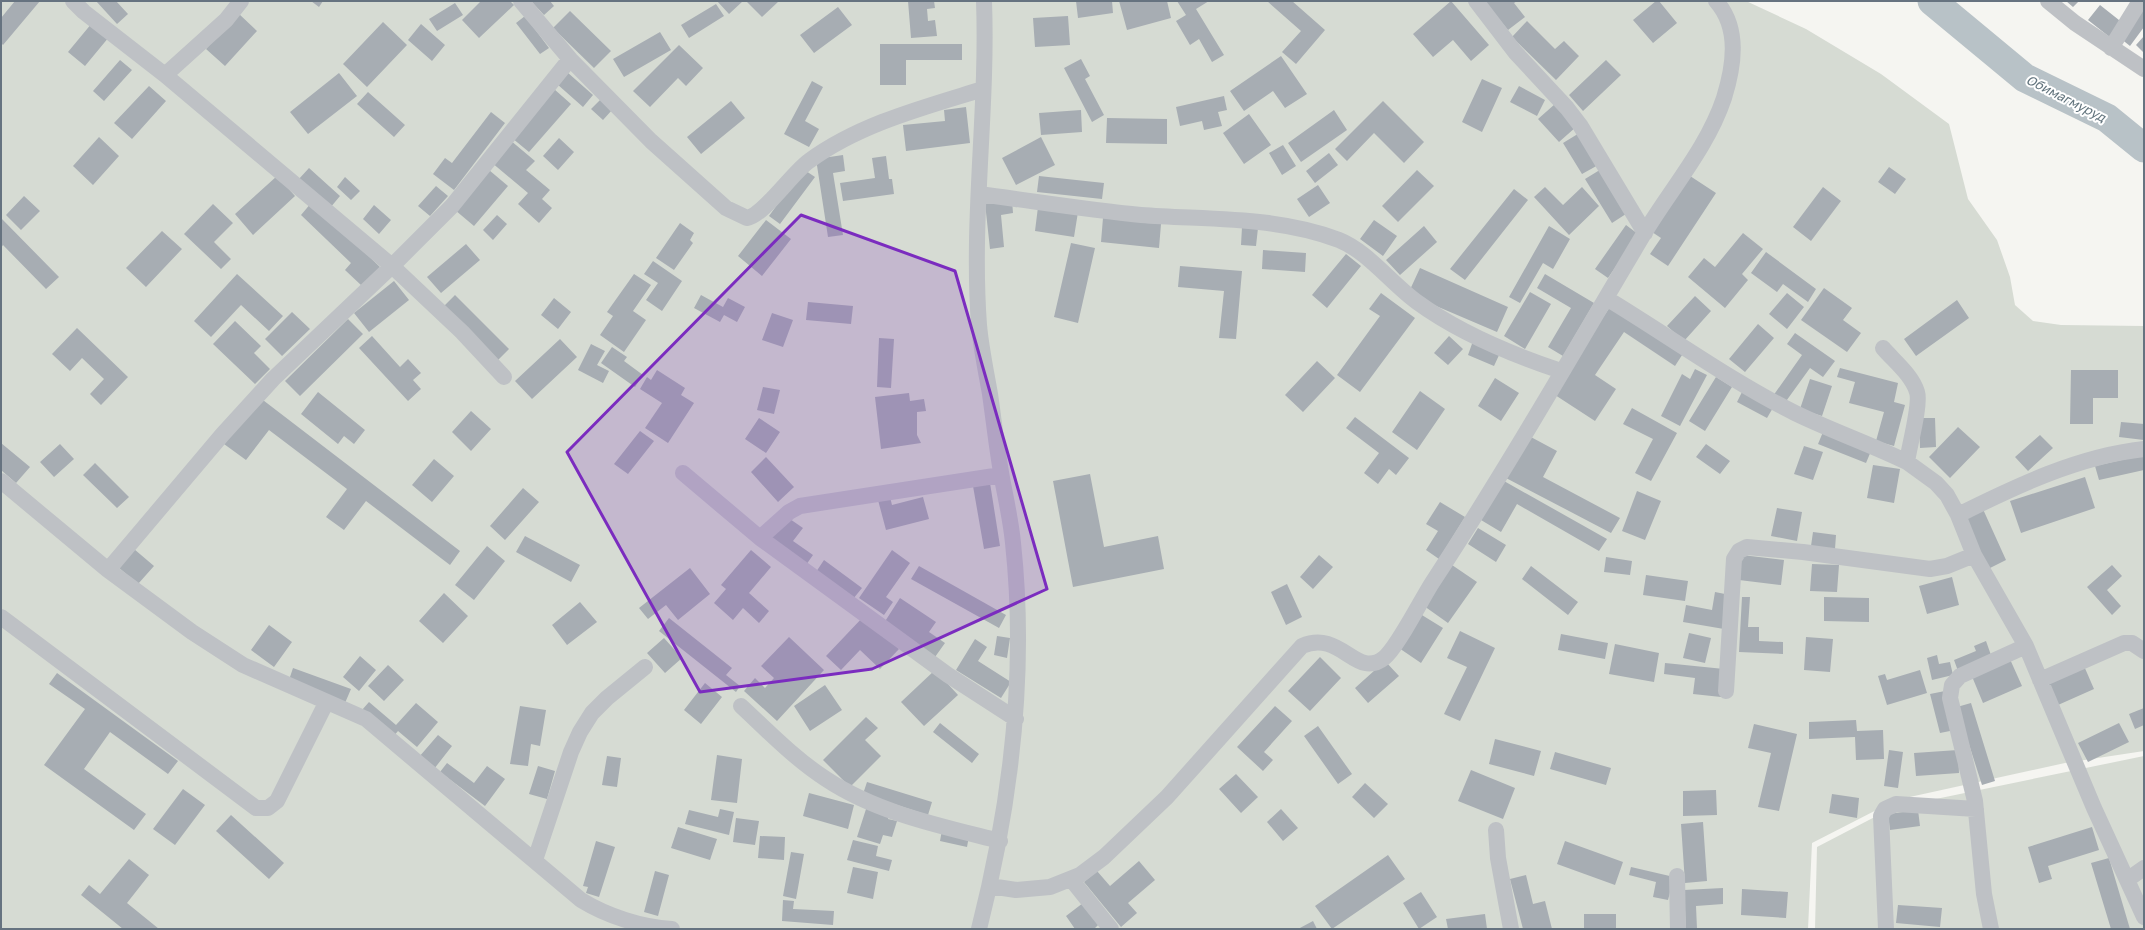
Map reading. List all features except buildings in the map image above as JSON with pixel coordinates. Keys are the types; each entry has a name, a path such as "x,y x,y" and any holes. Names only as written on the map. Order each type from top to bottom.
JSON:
{"street":[{"path":"73,1 84,12 165,75 392,266 462,332 504,378"},
{"path":"165,75 226,20 241,1"},
{"path":"521,1 570,59 651,141 726,208 748,218 758,215 793,174 809,161 827,150 869,129 929,105 983,89"},
{"path":"979,929 1000,841 1016,720 1018,609 1013,541 1001,475 979,326 976,242 983,89 984,1"},
{"path":"1476,1 1515,52 1567,108 1580,125 1644,233"},
{"path":"990,886 1016,890 1050,887 1071,879 1104,857 1167,797 1302,646 1313,641 1329,642 1357,661 1368,663 1378,662 1387,655 1485,500 1644,233 1708,134 1724,97 1730,74 1733,40 1727,16 1716,1"},
{"path":"2048,1 2075,23 2144,69"},
{"path":"2111,48 2140,1"},
{"path":"108,570 222,436 273,379 392,266 452,206 570,59"},
{"path":"979,194 1138,215 1253,222 1289,226 1316,232 1340,240 1355,248 1397,287 1436,314 1486,340 1561,371"},
{"path":"1606,298 1652,326 1718,371 1795,413 1907,462 1939,486 1958,515 1974,555 2026,646 2094,808 2144,917"},
{"path":"1883,348 1911,379 1917,392 1917,405 1907,462"},
{"path":"1958,515 2003,493 2070,466 2105,456 2144,449"},
{"path":"683,473 760,538 948,675 1016,720"},
{"path":"760,538 789,512 800,506 1001,475"},
{"path":"1,481 108,570 192,632 243,665 326,703 350,711 372,724 535,860 580,900 594,908 622,918 672,929"},
{"path":"1726,691 1734,559 1743,549 1747,547 1804,552 1930,569 1947,566 1974,555"},
{"path":"1,618 256,808 268,808 277,801 326,703"},
{"path":"2040,680 2124,643 2132,644 2144,651"},
{"path":"1991,929 1985,900 1976,809 1950,698 1952,685 1960,676 2026,646"},
{"path":"535,860 571,752 580,732 592,713 607,698 645,667"},
{"path":"741,706 813,769 855,796 948,828 1000,841"},
{"path":"1886,929 1881,816 1885,809 1896,804 1976,809"},
{"path":"1496,830 1498,858 1511,929"},
{"path":"2127,880 2144,868"},
{"path":"1677,876 1678,929"},
{"path":"1071,879 1112,929"}],"highlighted area":[{"path":"801,215 955,271 1047,589 872,669 700,692 567,452"}],"shaded area":[{"path":"1,1 1746,1 1806,29 1881,74 1949,124 1968,199 1997,240 2010,277 2015,305 2033,321 2061,325 2144,326 2144,751 2065,763 1896,800 1812,843 1808,929 1,929"},
{"path":"2144,756 2144,929 1815,929 1817,847 1892,808"}],"waterway":[{"name":"Обимагмуруд","path":"1932,1 2025,78 2107,118 2144,148"}]}
